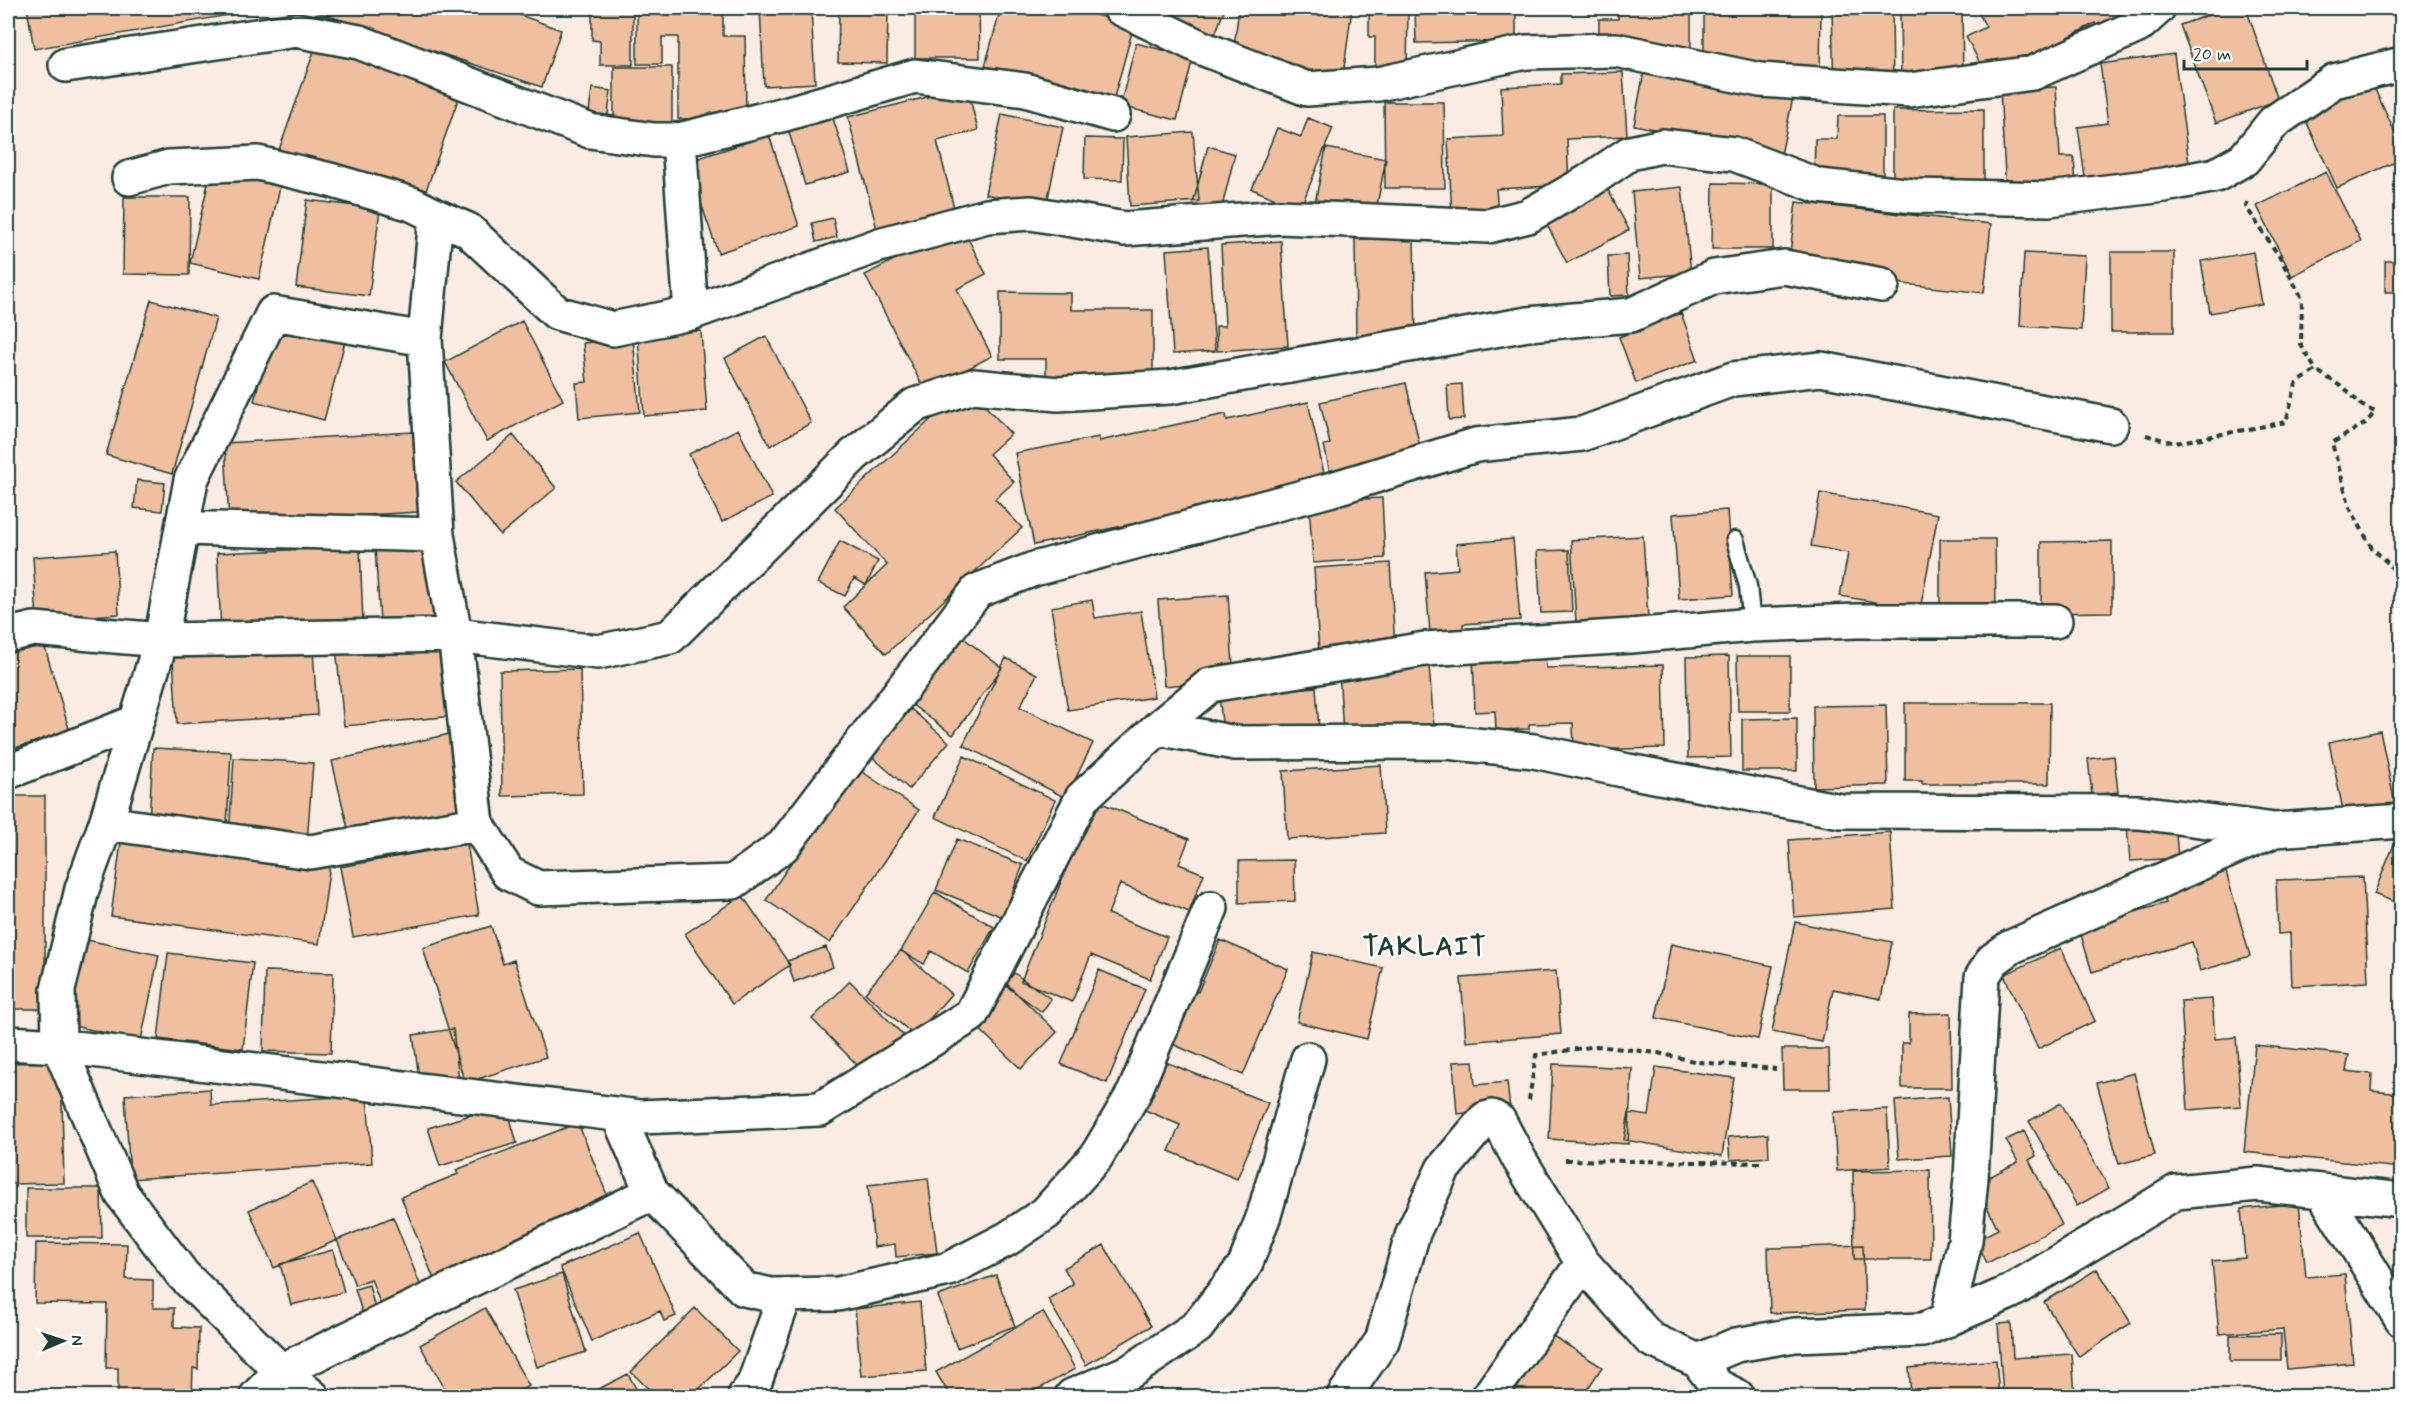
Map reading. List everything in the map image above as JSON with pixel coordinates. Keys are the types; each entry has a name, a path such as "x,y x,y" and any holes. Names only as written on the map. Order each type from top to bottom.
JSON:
{"street":[{"path":"1120,8 1202,48 1307,89 1378,84 1526,52 1616,50 1760,80 1909,90 2033,73 2138,26 2158,8"},
{"path":"66,65 296,19 590,131 654,140 679,140 785,114 915,76 1025,90 1113,115"},
{"path":"129,178 169,167 258,163 412,204 468,230 557,313 613,329 691,313 879,245 987,216 1031,213 1125,229 1280,217 1488,226 1528,216 1589,181 1630,153 1662,146 1734,154 1819,186 1914,196 2049,199 2164,185 2216,175 2244,159 2274,122 2334,81 2402,64"},
{"path":"679,140 691,313"},
{"path":"436,216 425,339 437,535 454,635 477,824 508,873 538,888 734,882 783,846 977,591 1034,569 1329,490 1476,445 1582,434 1732,379 1821,369 2111,425"},
{"path":"8,635 33,629 161,640 454,635 598,652 670,637 854,455 915,405 973,387 1058,394 1170,387 1528,324 1631,315 1714,277 1784,267 1882,285"},
{"path":"312,1396 281,1371 183,1275 122,1194 59,1047 58,990 82,890 106,823 161,640 191,480 273,313 425,339"},
{"path":"182,528 437,535"},
{"path":"8,1043 59,1047 640,1117 820,1109 971,1015 1082,798 1158,728 1210,685 1425,649 1631,636 1752,625 1857,621 2055,621"},
{"path":"8,772 135,722"},
{"path":"1158,728 1235,743 1446,742 1534,750 1628,771 1841,810 2139,812 2275,830 2402,821"},
{"path":"106,823 310,852 477,824"},
{"path":"1947,1320 1965,1241 1971,1178 1982,977 1993,960 2011,947 2275,830"},
{"path":"618,1115 652,1194 744,1290 771,1295 838,1294 949,1269 1007,1239 1046,1213 1096,1157 1134,1093 1211,908"},
{"path":"1072,1396 1131,1371 1197,1327 1245,1265 1264,1215 1308,1059"},
{"path":"1344,1396 1382,1341 1413,1233 1443,1169 1485,1119 1492,1117 1499,1121 1519,1159 1583,1263 1650,1339 1698,1361 1717,1386 1737,1396"},
{"path":"1698,1361 1736,1345 1794,1335 1923,1330 2010,1292 2176,1192 2258,1184 2402,1200"},
{"path":"2322,1191 2402,1320"},
{"path":"257,1396 281,1371 652,1194"},
{"path":"1489,1396 1583,1263"},
{"path":"745,1396 754,1384 785,1295"}],"lane":[{"path":"1735,540 1748,586 1752,625"}],"path":[{"path":"2244,159 2253,169 2246,207 2279,256 2302,298 2301,345 2316,370 2348,391 2361,405 2375,412 2366,423 2332,443 2350,508 2372,548 2390,565 2402,583"},
{"path":"2111,425 2175,443 2286,422 2296,384 2316,370"},
{"path":"1528,1101 1536,1055 1597,1046 1658,1053 1698,1062 1776,1069"},
{"path":"1519,1159 1762,1163"}],"building":[{"path":"27,8 269,8 34,49"},
{"path":"305,8 501,8 561,30 542,87"},
{"path":"592,8 633,8 633,65 600,65 600,41 592,40"},
{"path":"637,8 723,8 723,36 745,36 746,118 678,119 678,37 662,37 662,64 637,64"},
{"path":"760,8 811,8 815,83 764,86"},
{"path":"839,8 888,8 887,63 838,62"},
{"path":"915,8 979,8 980,58 915,58"},
{"path":"1001,8 1069,8 1134,25 1113,101 985,66"},
{"path":"1146,8 1225,8 1208,53"},
{"path":"1239,8 1352,8 1343,76 1232,62"},
{"path":"1369,8 1408,8 1407,70 1375,69 1375,37 1369,37"},
{"path":"1415,8 1516,8 1516,41 1416,43"},
{"path":"1618,8 1691,8 1691,55 1599,55 1599,19 1618,19"},
{"path":"1704,8 1821,8 1820,76 1704,75"},
{"path":"1832,8 1892,8 1893,92 1834,92"},
{"path":"1900,8 1962,8 1963,82 1901,82"},
{"path":"1976,8 2135,8 2097,28 2095,23 1989,79 1966,37 1986,27"},
{"path":"2229,8 2246,8 2278,100 2216,123 2180,25"},
{"path":"317,43 460,94 422,202 279,150"},
{"path":"1136,43 1193,58 1177,120 1120,106"},
{"path":"2174,54 2191,178 2087,192 2078,127 2108,123 2100,64"},
{"path":"1645,66 1793,97 1781,155 1634,125"},
{"path":"614,67 672,67 672,126 614,126"},
{"path":"1623,72 1627,136 1567,139 1569,185 1496,189 1498,213 1452,215 1448,139 1503,136 1501,87 1561,84 1561,74"},
{"path":"2372,83 2402,148 2402,159 2337,188 2303,114"},
{"path":"967,87 978,130 937,141 954,208 877,229 848,117"},
{"path":"2056,87 2060,157 2074,157 2076,187 2006,191 2000,90"},
{"path":"592,88 611,91 607,122 588,120"},
{"path":"1384,102 1444,102 1445,188 1385,188"},
{"path":"1984,109 1984,183 1893,183 1893,110"},
{"path":"831,112 850,172 805,185 787,126"},
{"path":"1002,114 1063,127 1046,207 985,194"},
{"path":"1838,116 1883,116 1883,179 1814,178 1815,139 1837,139"},
{"path":"1308,118 1333,128 1300,209 1252,189 1277,128 1301,137"},
{"path":"1193,132 1199,201 1130,206 1126,137"},
{"path":"769,135 799,226 718,253 687,162"},
{"path":"1085,138 1123,139 1122,180 1084,179"},
{"path":"1208,146 1235,154 1220,215 1192,207"},
{"path":"1326,148 1386,159 1375,215 1315,203"},
{"path":"212,166 281,182 259,279 190,263"},
{"path":"2326,172 2361,241 2292,276 2257,206"},
{"path":"1713,183 1773,184 1773,249 1712,249"},
{"path":"1682,187 1691,273 1640,278 1632,192"},
{"path":"1607,188 1629,230 1567,263 1545,221"},
{"path":"124,197 190,197 189,275 123,274"},
{"path":"307,200 380,209 369,296 296,287"},
{"path":"1796,202 1991,224 1984,293 1788,271"},
{"path":"833,218 837,237 816,242 812,223"},
{"path":"961,225 986,274 957,289 992,356 925,391 865,275"},
{"path":"1355,239 1414,239 1416,340 1356,341"},
{"path":"1281,241 1288,346 1217,351 1216,326 1225,326 1221,245"},
{"path":"1208,247 1215,351 1173,354 1166,250"},
{"path":"2111,252 2174,252 2174,332 2111,332"},
{"path":"2253,252 2262,304 2210,313 2201,261"},
{"path":"2024,253 2085,256 2081,330 2020,326"},
{"path":"1627,255 1629,295 1610,296 1608,256"},
{"path":"2385,261 2402,261 2402,292 2385,292"},
{"path":"1000,292 1071,293 1071,310 1153,310 1153,384 1046,383 1046,359 1000,359"},
{"path":"151,300 216,318 172,474 106,455"},
{"path":"1681,313 1698,360 1636,383 1619,337"},
{"path":"277,314 347,334 324,420 254,401"},
{"path":"522,321 563,400 487,441 445,362"},
{"path":"701,331 707,411 644,416 638,335"},
{"path":"766,336 811,423 770,446 725,358"},
{"path":"633,338 640,412 579,418 576,383 587,382 583,343"},
{"path":"1406,383 1421,452 1330,473 1324,445 1330,444 1320,402"},
{"path":"1462,384 1464,419 1449,420 1447,385"},
{"path":"967,386 1011,434 989,454 1014,482 995,499 1022,528 886,654 843,607 887,565 835,508"},
{"path":"1308,402 1326,482 1034,545 1015,453 1099,437 1099,441 1226,414 1227,420"},
{"path":"738,429 772,497 722,522 689,454"},
{"path":"413,432 418,512 229,523 225,443"},
{"path":"513,435 556,488 500,535 456,482"},
{"path":"137,480 165,483 162,511 134,508"},
{"path":"1820,493 1938,514 1920,610 1840,596 1848,553 1811,546"},
{"path":"1382,498 1385,558 1313,563 1309,502"},
{"path":"1727,510 1733,595 1679,599 1673,514"},
{"path":"1643,536 1648,618 1576,622 1571,540"},
{"path":"1513,539 1520,620 1463,624 1463,630 1430,633 1425,572 1458,569 1456,544"},
{"path":"1940,539 1995,539 1996,617 1940,617"},
{"path":"840,541 878,561 866,585 854,578 845,596 818,583"},
{"path":"2112,541 2112,612 2041,613 2041,542"},
{"path":"443,544 447,617 380,621 375,548"},
{"path":"360,547 363,623 221,629 217,553"},
{"path":"1569,550 1572,612 1541,613 1537,551"},
{"path":"115,551 119,614 37,620 33,557"},
{"path":"1390,563 1395,648 1319,653 1314,568"},
{"path":"1228,595 1234,680 1164,686 1158,600"},
{"path":"1092,600 1095,618 1141,611 1154,697 1068,710 1051,607"},
{"path":"961,636 1002,668 953,735 911,704"},
{"path":"448,637 455,716 344,726 336,647"},
{"path":"43,641 70,732 8,750 8,651"},
{"path":"313,648 317,715 177,724 173,658"},
{"path":"1545,655 1546,668 1663,665 1665,748 1574,750 1573,723 1529,724 1529,729 1496,730 1495,711 1475,712 1473,657"},
{"path":"1729,656 1731,757 1688,758 1686,657"},
{"path":"1737,656 1790,656 1790,711 1738,711"},
{"path":"1006,658 1037,674 1020,707 1093,743 1066,798 963,745"},
{"path":"1429,666 1434,727 1343,733 1339,672"},
{"path":"580,669 583,794 502,796 500,671"},
{"path":"1316,687 1319,730 1224,739 1219,696"},
{"path":"1905,703 2050,703 2049,784 1922,784 1922,781 1905,781"},
{"path":"1886,705 1888,785 1814,787 1813,706"},
{"path":"911,709 949,742 909,789 871,756"},
{"path":"1797,718 1797,771 1742,771 1742,719"},
{"path":"2380,731 2395,804 2344,815 2329,742"},
{"path":"454,733 472,809 350,837 332,761"},
{"path":"153,748 231,752 227,826 149,822"},
{"path":"964,756 1055,800 1027,861 935,817"},
{"path":"2114,756 2118,792 2092,795 2088,759"},
{"path":"234,758 313,763 307,842 229,836"},
{"path":"1381,765 1385,833 1287,839 1283,771"},
{"path":"855,767 919,810 830,943 766,900"},
{"path":"8,796 45,796 45,1009 8,1009"},
{"path":"1094,800 1189,839 1179,864 1204,874 1189,912 1120,884 1108,914 1167,937 1150,979 1091,955 1072,1002 1021,981"},
{"path":"2175,823 2178,858 2130,861 2127,826"},
{"path":"1890,832 1895,909 1794,917 1789,840"},
{"path":"2399,832 2402,833 2402,905 2374,894"},
{"path":"122,835 330,864 319,944 111,916"},
{"path":"957,839 1023,865 1003,917 936,890"},
{"path":"467,844 479,915 353,937 340,867"},
{"path":"1294,860 1295,901 1239,903 1239,861"},
{"path":"2226,872 2250,956 2200,971 2192,942 2092,972 2079,928 2166,903 2162,891"},
{"path":"2363,877 2368,982 2292,986 2290,933 2278,934 2276,880"},
{"path":"935,892 994,927 968,973 931,951 924,964 901,951"},
{"path":"742,895 790,965 732,1004 685,934"},
{"path":"1795,922 1892,942 1881,999 1833,989 1822,1042 1772,1032"},
{"path":"491,926 503,964 514,960 546,1057 465,1083 423,948"},
{"path":"87,940 159,955 141,1040 68,1025"},
{"path":"1220,940 1288,969 1243,1075 1170,1043 1193,990 1198,992"},
{"path":"1671,944 1773,966 1758,1039 1656,1018"},
{"path":"826,947 833,967 794,982 787,961"},
{"path":"2061,948 2095,1021 2038,1049 2004,975"},
{"path":"901,950 951,994 915,1036 865,993"},
{"path":"1313,952 1383,968 1367,1039 1297,1022"},
{"path":"168,953 253,963 243,1049 158,1039"},
{"path":"1099,970 1145,989 1107,1083 1061,1064"},
{"path":"265,971 333,973 331,1053 263,1051"},
{"path":"1556,971 1561,1034 1466,1042 1461,978"},
{"path":"1014,973 1051,999 1042,1012 1005,985"},
{"path":"850,981 905,1037 867,1075 812,1019"},
{"path":"1008,985 1057,1032 1021,1069 972,1022"},
{"path":"2212,999 2215,1039 2236,1037 2241,1106 2188,1110 2181,1001"},
{"path":"1951,1013 1952,1088 1902,1088 1902,1043 1909,1043 1909,1014"},
{"path":"453,1029 459,1080 420,1085 413,1035"},
{"path":"2255,1045 2349,1055 2346,1071 2372,1074 2371,1091 2402,1094 2402,1168 2244,1152"},
{"path":"1782,1049 1829,1049 1830,1089 1783,1089"},
{"path":"1158,1059 1268,1103 1237,1179 1169,1151 1180,1125 1138,1107"},
{"path":"1473,1061 1475,1085 1507,1082 1510,1109 1457,1114 1453,1062"},
{"path":"61,1062 64,1183 8,1184 8,1063"},
{"path":"1553,1064 1632,1068 1628,1144 1549,1139"},
{"path":"1656,1067 1734,1078 1722,1156 1624,1140 1629,1113 1649,1116"},
{"path":"2134,1073 2155,1155 2119,1164 2097,1083"},
{"path":"210,1089 211,1105 367,1095 372,1163 130,1179 125,1095"},
{"path":"1948,1097 1952,1156 1899,1159 1895,1101"},
{"path":"2061,1103 2109,1188 2077,1206 2029,1121"},
{"path":"506,1104 517,1143 440,1166 428,1128"},
{"path":"1887,1109 1890,1167 1837,1171 1833,1112"},
{"path":"578,1123 612,1207 434,1279 401,1197 458,1174 456,1170"},
{"path":"2024,1131 2036,1156 2029,1160 2062,1225 1987,1263 1976,1240 1998,1229 1976,1184 2018,1162 2006,1140"},
{"path":"1768,1134 1769,1157 1730,1160 1728,1137"},
{"path":"1930,1170 1931,1259 1854,1259 1853,1171"},
{"path":"928,1178 937,1253 896,1257 895,1244 874,1247 868,1185"},
{"path":"312,1182 337,1240 274,1268 249,1210"},
{"path":"26,1188 101,1188 102,1238 26,1238"},
{"path":"2299,1203 2306,1277 2345,1274 2353,1363 2287,1369 2283,1329 2219,1334 2212,1261 2245,1258 2241,1209"},
{"path":"393,1217 424,1294 383,1311 371,1279 355,1285 337,1240"},
{"path":"640,1233 676,1316 664,1321 660,1311 592,1341 560,1267"},
{"path":"36,1243 127,1244 126,1279 153,1280 153,1308 174,1308 174,1327 199,1328 198,1369 193,1368 192,1396 118,1396 118,1368 106,1368 107,1304 35,1303"},
{"path":"1104,1245 1151,1326 1086,1365 1048,1299 1073,1284 1064,1268"},
{"path":"1863,1245 1865,1310 1770,1313 1768,1248"},
{"path":"333,1250 344,1292 291,1305 280,1264"},
{"path":"2097,1269 2131,1323 2079,1357 2044,1302"},
{"path":"562,1274 586,1352 537,1367 513,1290"},
{"path":"996,1275 1015,1326 957,1348 938,1296"},
{"path":"369,1285 375,1309 362,1312 355,1289"},
{"path":"920,1302 926,1371 861,1376 855,1309"},
{"path":"485,1308 529,1386 511,1396 449,1396 420,1345"},
{"path":"695,1308 738,1351 692,1396 656,1396 631,1372"},
{"path":"1043,1312 1075,1369 1026,1396 950,1396 936,1372"},
{"path":"2011,1323 2013,1358 2072,1354 2075,1396 2003,1396 1998,1324"},
{"path":"1545,1331 1602,1367 1583,1396 1504,1396"},
{"path":"2281,1334 2281,1361 2230,1361 2230,1335"},
{"path":"1996,1360 1999,1396 1911,1396 1909,1368"},
{"path":"628,1374 640,1396 585,1396"}],"district":[{"name":"TAKLAIT","path":"1425,946"}]}
